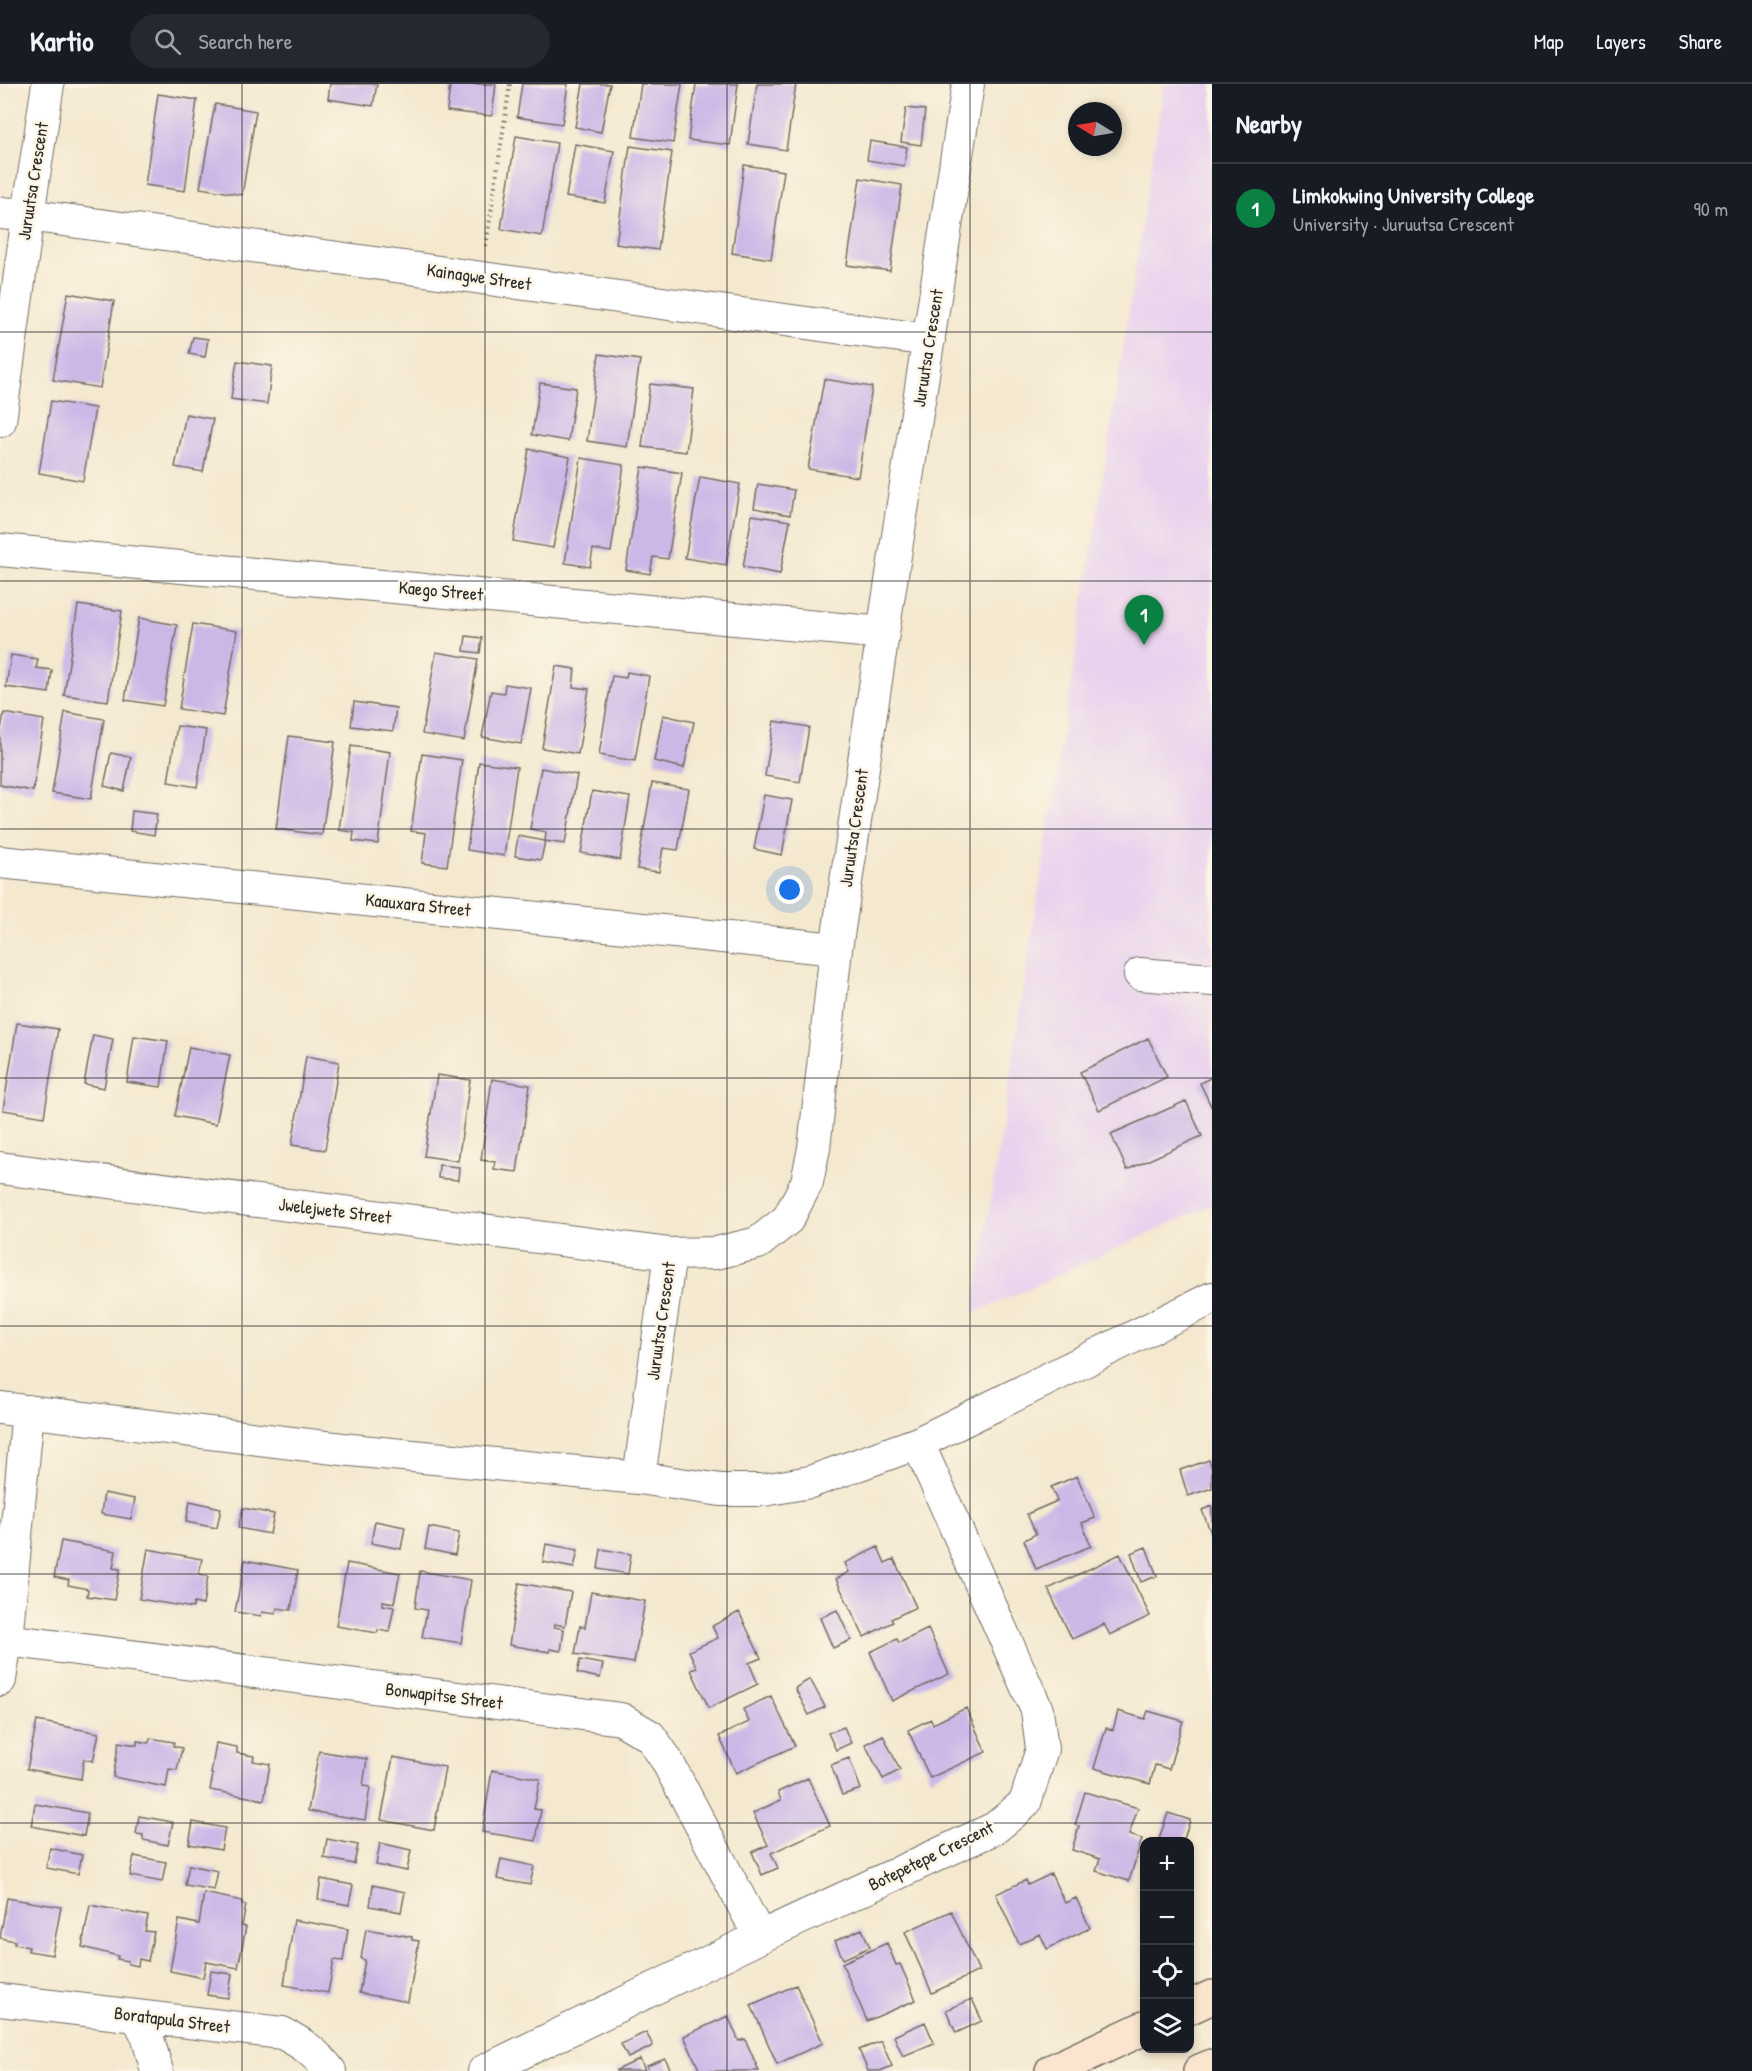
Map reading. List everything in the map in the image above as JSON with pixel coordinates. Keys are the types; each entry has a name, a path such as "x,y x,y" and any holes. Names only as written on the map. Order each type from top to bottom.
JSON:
{"main road":[{"path":"1194,2005 1212,1997"},
{"path":"1052,2071 1140,2030"},
{"path":"1200,2071 1212,2066"}],"street":[{"name":"Juruutsa Crescent","path":"0,421 14,214 48,84"},
{"name":"Juruutsa Crescent","path":"639,1478 670,1254 716,1253 758,1243 788,1219 807,1182 814,1148 836,949 968,84"},
{"name":"Kainagwe Street","path":"14,214 929,339"},
{"name":"Kaego Street","path":"0,550 883,633"},
{"name":"Kaauxara Street","path":"0,862 836,949"},
{"path":"1140,974 1212,980"},
{"name":"Jwelejwete Street","path":"0,1168 670,1254"},
{"path":"0,1680 6,1640 14,1409 351,1450 639,1478 721,1490 764,1490 810,1482 918,1443 1212,1298"},
{"name":"Botepetepe Crescent","path":"484,2071 760,1937 995,1828 1025,1803 1042,1749 1037,1710 918,1443"},
{"name":"Bonwapitse Street","path":"6,1640 621,1719 650,1736 666,1759 760,1937"},
{"name":"Boratapula Street","path":"0,2000 282,2033 306,2045 330,2071"},
{"path":"137,2016 147,2035 157,2071"}],"path":[{"path":"481,278 510,84"}],"shaded area":[{"path":"1164,84 1212,84 1212,1205 973,1314"}],"building":[{"path":"330,84 377,84 373,106 328,99"},
{"path":"450,84 496,84 492,116 447,111"},
{"path":"522,84 568,84 562,124 517,117"},
{"path":"583,84 610,84 601,132 575,127"},
{"path":"641,84 682,84 673,143 633,137"},
{"path":"696,84 738,84 730,145 688,140"},
{"path":"757,84 796,84 786,150 748,144"},
{"path":"158,94 197,100 185,191 145,185"},
{"path":"215,104 256,111 242,195 200,188"},
{"path":"906,108 925,110 921,145 901,142"},
{"path":"516,136 557,143 542,236 501,229"},
{"path":"870,141 907,147 904,166 867,160"},
{"path":"575,144 614,151 605,203 566,197"},
{"path":"630,146 672,152 658,250 616,244"},
{"path":"744,165 784,171 771,259 732,253"},
{"path":"860,178 902,185 890,271 847,265"},
{"path":"68,293 114,301 100,388 53,380"},
{"path":"193,337 208,339 205,357 189,354"},
{"path":"599,354 640,360 627,447 587,441"},
{"path":"237,361 272,366 267,404 231,399"},
{"path":"824,379 872,387 858,477 808,469"},
{"path":"540,383 576,388 568,441 532,435"},
{"path":"650,384 694,389 686,452 642,447"},
{"path":"51,401 95,408 83,481 39,473"},
{"path":"186,414 213,419 203,472 175,467"},
{"path":"529,449 570,457 553,548 513,541"},
{"path":"581,458 624,465 611,552 593,549 590,567 565,563"},
{"path":"642,467 682,473 668,559 653,557 650,574 626,570"},
{"path":"700,477 740,484 726,565 685,558"},
{"path":"758,484 794,490 790,515 754,508"},
{"path":"752,515 790,521 780,574 743,567"},
{"path":"78,605 122,611 108,701 64,695"},
{"path":"139,618 177,625 163,706 125,700"},
{"path":"193,624 237,631 223,716 179,709"},
{"path":"466,636 482,638 480,653 464,651"},
{"path":"436,652 478,659 464,741 422,734"},
{"path":"11,655 38,659 36,668 52,670 49,693 6,687"},
{"path":"556,666 575,669 573,687 589,689 578,754 542,748"},
{"path":"627,672 649,676 635,761 599,755 612,676 626,678"},
{"path":"505,684 531,688 521,744 482,737 491,691 504,693"},
{"path":"354,702 396,708 393,731 351,726"},
{"path":"65,712 104,719 91,799 52,793"},
{"path":"4,713 44,720 33,791 0,785 0,734"},
{"path":"663,715 694,722 684,768 654,761"},
{"path":"774,721 809,727 800,782 765,776"},
{"path":"177,726 206,730 197,787 168,782"},
{"path":"289,736 335,742 322,835 276,829"},
{"path":"351,746 390,752 378,844 353,841 354,832 339,830"},
{"path":"111,753 131,757 124,791 104,786"},
{"path":"422,754 462,760 447,866 422,863 426,833 411,831"},
{"path":"479,762 517,767 504,856 467,850"},
{"path":"541,768 577,775 565,844 545,841 546,832 530,829"},
{"path":"652,783 689,789 678,850 663,848 659,872 637,869"},
{"path":"592,791 630,797 620,860 581,853"},
{"path":"764,795 792,800 782,855 754,849"},
{"path":"132,811 157,814 154,835 130,831"},
{"path":"518,836 545,841 541,860 515,856"},
{"path":"17,1023 58,1029 44,1117 3,1110"},
{"path":"93,1035 113,1039 104,1088 84,1084"},
{"path":"134,1036 168,1041 161,1087 127,1082"},
{"path":"1148,1038 1167,1077 1099,1110 1080,1072"},
{"path":"189,1047 230,1055 216,1124 175,1116"},
{"path":"306,1056 339,1062 325,1150 292,1145"},
{"path":"437,1075 470,1080 458,1161 424,1156"},
{"path":"1212,1077 1212,1108 1200,1083"},
{"path":"492,1079 530,1085 517,1172 494,1169 495,1162 481,1160"},
{"path":"1186,1101 1202,1136 1127,1170 1111,1134"},
{"path":"439,1165 459,1167 458,1180 438,1178"},
{"path":"1209,1460 1212,1468 1212,1488 1188,1496 1180,1470"},
{"path":"1077,1476 1095,1518 1082,1523 1091,1546 1036,1569 1024,1540 1036,1534 1027,1514 1057,1501 1051,1487"},
{"path":"104,1493 135,1499 131,1519 101,1514"},
{"path":"190,1501 221,1508 217,1528 186,1522"},
{"path":"1212,1506 1212,1536 1202,1510"},
{"path":"243,1508 274,1514 270,1534 238,1528"},
{"path":"375,1521 405,1527 401,1549 371,1543"},
{"path":"429,1527 459,1533 455,1555 425,1549"},
{"path":"61,1541 116,1551 113,1568 120,1569 114,1600 87,1596 88,1589 68,1585 69,1580 54,1577"},
{"path":"546,1544 578,1550 574,1568 543,1562"},
{"path":"878,1547 885,1563 894,1559 916,1607 891,1619 893,1622 864,1637 836,1579 849,1572 845,1563"},
{"path":"1146,1547 1157,1576 1141,1582 1131,1553"},
{"path":"148,1549 202,1559 199,1574 208,1576 203,1605 194,1603 193,1608 139,1599"},
{"path":"601,1549 631,1554 628,1574 598,1569"},
{"path":"1120,1554 1150,1616 1110,1635 1104,1624 1072,1639 1048,1589"},
{"path":"245,1560 298,1570 291,1610 277,1608 276,1614 262,1612 261,1616 235,1612"},
{"path":"347,1563 400,1573 394,1603 383,1601 383,1605 394,1607 389,1632 378,1630 377,1633 336,1626"},
{"path":"420,1571 471,1580 461,1643 422,1637 427,1610 415,1608"},
{"path":"519,1583 571,1592 565,1626 555,1624 554,1627 564,1629 561,1651 550,1649 550,1652 509,1645"},
{"path":"591,1592 645,1601 634,1663 575,1654 580,1626 585,1627"},
{"path":"837,1610 851,1640 833,1648 820,1618"},
{"path":"739,1612 761,1658 749,1663 758,1684 709,1708 691,1670 697,1668 689,1651 718,1638 712,1626"},
{"path":"928,1629 949,1674 892,1701 870,1652 897,1639 899,1643"},
{"path":"580,1660 603,1664 600,1678 577,1673"},
{"path":"810,1679 825,1707 809,1715 795,1688"},
{"path":"771,1696 795,1746 736,1773 719,1736 749,1722 743,1709"},
{"path":"966,1708 986,1752 930,1778 908,1730 931,1719 933,1724"},
{"path":"1118,1711 1145,1719 1148,1711 1183,1721 1169,1769 1155,1765 1150,1784 1094,1768 1106,1728 1113,1730"},
{"path":"37,1721 99,1733 93,1761 84,1759 81,1779 27,1769"},
{"path":"844,1727 851,1743 836,1750 828,1733"},
{"path":"883,1735 900,1770 883,1779 865,1744"},
{"path":"150,1738 174,1742 173,1746 182,1748 177,1770 169,1769 166,1787 113,1777 119,1742 137,1745 137,1741 149,1743"},
{"path":"216,1743 237,1747 237,1753 254,1756 253,1761 270,1764 264,1800 210,1790"},
{"path":"319,1751 367,1759 363,1786 370,1787 365,1820 308,1811"},
{"path":"393,1757 445,1767 434,1830 381,1820"},
{"path":"849,1758 861,1789 842,1795 831,1765"},
{"path":"492,1770 540,1779 534,1809 541,1810 536,1841 482,1832"},
{"path":"808,1778 830,1826 771,1853 778,1868 762,1875 752,1852 768,1845 753,1813 781,1800 778,1792"},
{"path":"1085,1792 1138,1808 1129,1835 1140,1838 1140,1845 1129,1881 1096,1871 1100,1859 1072,1850 1079,1826 1075,1825"},
{"path":"35,1804 88,1813 84,1836 31,1826"},
{"path":"1168,1813 1190,1820 1185,1837 1160,1837"},
{"path":"139,1816 173,1822 168,1845 143,1840 143,1835 136,1834"},
{"path":"193,1822 225,1828 221,1850 189,1844"},
{"path":"327,1839 358,1845 354,1864 324,1858"},
{"path":"380,1843 411,1850 407,1871 376,1865"},
{"path":"50,1848 82,1855 78,1874 46,1868"},
{"path":"134,1856 166,1862 162,1882 130,1876"},
{"path":"501,1859 534,1866 530,1885 497,1879"},
{"path":"189,1865 218,1871 214,1890 185,1885"},
{"path":"1051,1874 1065,1903 1076,1898 1090,1928 1047,1949 1040,1934 1019,1944 996,1894 1026,1880 1028,1885"},
{"path":"321,1879 353,1885 349,1905 318,1899"},
{"path":"373,1885 405,1892 401,1912 370,1906"},
{"path":"204,1893 242,1901 242,1904 246,1905 242,1926 246,1927 238,1968 206,1962 203,1978 170,1971 179,1920 199,1924"},
{"path":"7,1898 61,1907 52,1955 28,1951 29,1947 0,1938"},
{"path":"90,1905 148,1916 145,1931 154,1932 148,1961 139,1959 138,1966 128,1964 128,1961 117,1959 118,1956 82,1947"},
{"path":"951,1911 979,1971 932,1993 905,1932"},
{"path":"294,1920 348,1929 343,1961 334,1960 328,1993 284,1985"},
{"path":"366,1929 412,1937 412,1940 419,1941 408,2002 359,1993 365,1960 361,1959"},
{"path":"862,1929 870,1947 843,1959 835,1941"},
{"path":"887,1943 896,1965 900,1964 916,2000 867,2021 842,1963"},
{"path":"211,1971 232,1974 228,1998 207,1995"},
{"path":"796,1985 823,2043 777,2064 751,2005"},
{"path":"972,1999 982,2021 956,2033 946,2010"},
{"path":"728,2016 739,2041 745,2039 759,2071 700,2071 684,2036"},
{"path":"925,2022 934,2043 903,2056 894,2036"},
{"path":"646,2032 653,2046 628,2058 621,2044"},
{"path":"881,2041 892,2066 880,2071 868,2071 859,2050"},
{"path":"640,2059 645,2071 615,2071"},
{"path":"665,2059 671,2071 649,2071 647,2066"}],"place":[{"name":"Limkokwing University College","path":"1144,645"}]}
